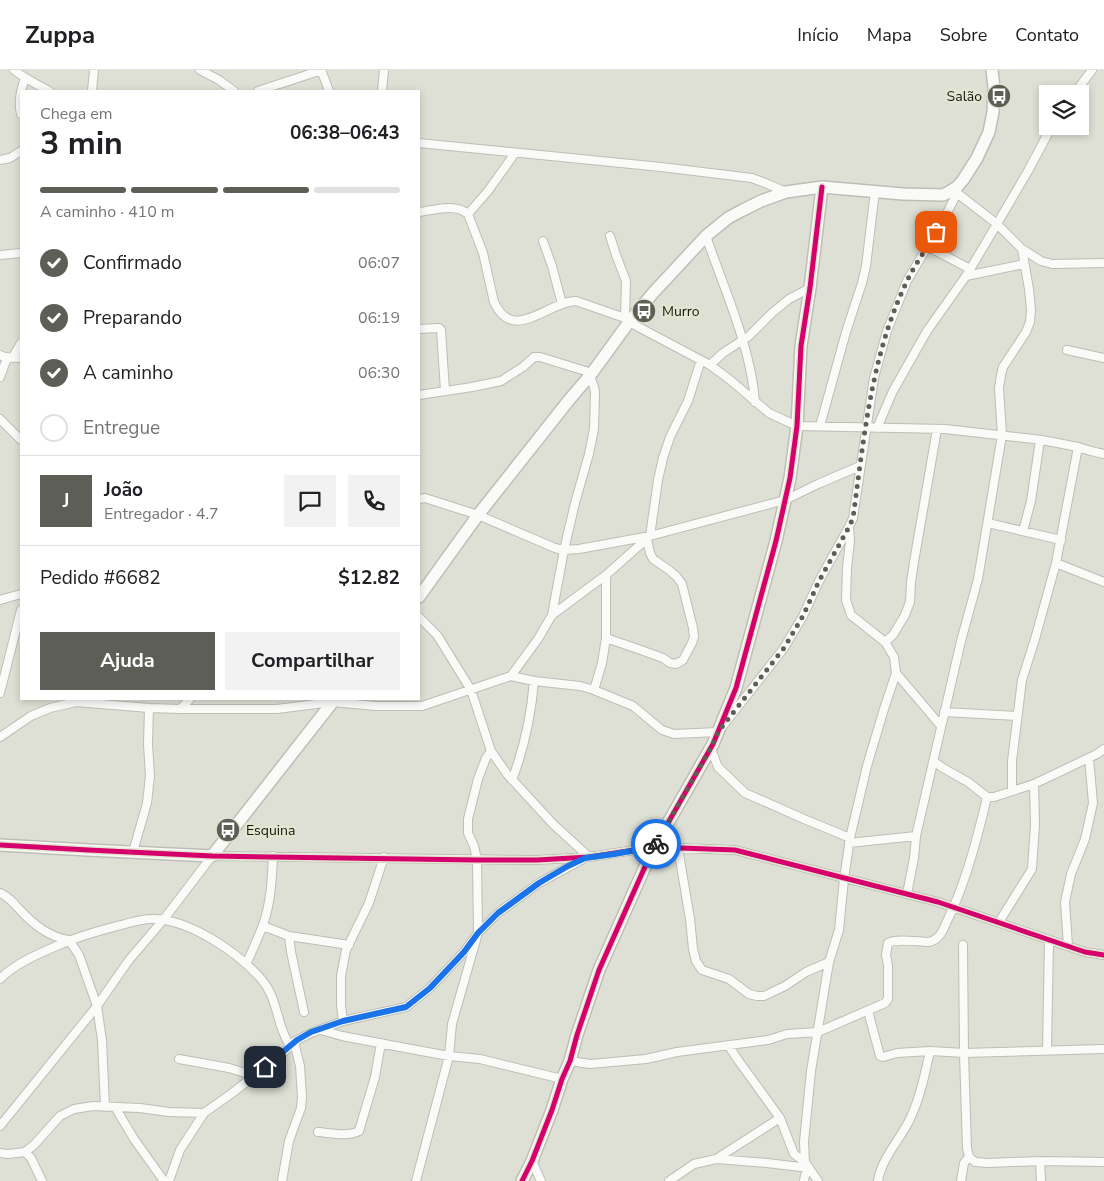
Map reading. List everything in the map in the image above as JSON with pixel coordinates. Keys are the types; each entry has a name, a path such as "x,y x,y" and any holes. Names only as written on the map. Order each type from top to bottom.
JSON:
{"street":[{"path":"14,70 47,90"},
{"path":"92,90 94,70"},
{"path":"200,70 233,90"},
{"path":"261,90 321,70 328,90"},
{"path":"382,90 384,70"},
{"path":"0,737 31,716 50,708 76,702 180,709 277,709 333,701 376,706 422,706 511,676 534,682 580,686 594,690 633,706 662,730 674,734 718,732 784,648 803,616 819,581 853,518 874,378 887,331 907,281 945,217 957,190 978,158 989,132 993,112 994,88 992,70"},
{"path":"1081,85 1092,70"},
{"path":"21,90 25,78"},
{"path":"877,428 893,391 927,331 968,273 1047,135"},
{"path":"420,143 752,178 786,192"},
{"path":"0,160 10,158 20,152"},
{"path":"468,214 488,191 514,153"},
{"path":"420,596 478,515 591,375 627,320 706,236 728,218 761,201 786,192 822,187 903,194 943,195 957,190"},
{"path":"522,1181 570,1062 599,970 654,847 711,749 736,688 776,541 790,478 797,426 796,411 801,346 822,187"},
{"path":"957,190 997,224 1022,249 1042,261 1052,264 1104,263"},
{"path":"820,426 866,266 875,192"},
{"path":"420,212 455,208 463,210 468,214 483,252 494,302 501,314 508,319 516,321 526,320 562,304 576,302 627,320 710,365 769,413 797,426 937,429 1040,440 1104,454"},
{"path":"610,236 626,281 627,320"},
{"path":"706,236 742,340 752,377 755,402"},
{"path":"543,241 562,304"},
{"path":"928,246 968,273 1024,264"},
{"path":"907,894 916,836 961,641 978,579 1002,435 999,388 1001,375 1003,367 1026,332 1030,322 1030,303 1022,249"},
{"path":"0,255 20,253"},
{"path":"710,365 723,353 749,336 789,299 810,288"},
{"path":"420,329 438,328 441,330 445,392"},
{"path":"0,377 6,357 20,344"},
{"path":"1067,350 1104,358"},
{"path":"6,357 20,358"},
{"path":"420,395 500,381 523,367 534,357 540,357 591,375"},
{"path":"606,638 676,664 683,660 692,643 694,637 693,628 682,584 669,570 653,560 650,553 649,538 663,458 670,437 688,401 700,360"},
{"path":"511,676 552,616 574,503 589,454 594,429 595,392 591,375"},
{"path":"0,419 20,439"},
{"path":"885,642 893,635 905,615 910,602 914,562 937,429"},
{"path":"1023,531 1031,501 1040,440"},
{"path":"1012,791 1012,760 1022,680 1036,639 1056,563 1078,447"},
{"path":"420,499 425,498 478,515 555,548 564,550 579,549 649,538 785,500 860,466"},
{"path":"988,523 1060,540"},
{"path":"804,1181 808,1167 804,1142 811,1071 829,962 839,930 849,840 870,757 896,673 894,657 885,642 851,615 846,600 850,541 849,527"},
{"path":"552,616 606,575 649,538"},
{"path":"1056,563 1104,582"},
{"path":"594,690 602,663 606,638 606,575"},
{"path":"0,600 20,594"},
{"path":"0,693 20,614"},
{"path":"420,619 437,635 471,690 491,751 500,766 587,858"},
{"path":"896,673 941,726"},
{"path":"512,780 521,756 531,713 534,682"},
{"path":"180,709 189,700"},
{"path":"0,1126 97,1006 129,960 164,919 333,701"},
{"path":"133,852 147,803 150,776 148,744 149,708"},
{"path":"944,712 1017,716"},
{"path":"711,749 718,766 745,793 849,840 916,836"},
{"path":"933,761 968,782 987,797 994,797 1034,784 1104,749"},
{"path":"416,1181 449,1056 452,1024 478,933 477,860 474,846 468,833 468,819 478,779 486,758 491,751"},
{"path":"1068,946 1065,902 1071,874 1085,839 1093,803 1089,758"},
{"path":"999,922 1032,869 1035,825 1034,784"},
{"path":"570,1062 590,1064 646,1059 677,1052 768,1040 787,1034 818,1032 887,1002 888,965 886,955 888,944 898,941 934,941 939,936 954,907 978,833 987,797"},
{"path":"0,844 212,856 384,857 477,860 587,858 654,847 735,850 954,907 1085,952 1104,955"},
{"path":"678,848 693,949 696,961 702,970 729,979 749,994 764,996 785,986 806,972 829,962"},
{"path":"246,964 263,926 270,896 273,856"},
{"path":"343,1021 341,976 346,950 369,904 384,857"},
{"path":"169,1181 180,1150 204,1113 255,1076 292,1044 311,1032 343,1021 406,1007 430,988 498,913 539,883 587,858"},
{"path":"0,893 8,896 33,922 47,933 59,939 70,940"},
{"path":"0,978 24,962 70,940 97,931 149,919 164,919 183,924 233,953 262,979 270,991 282,1030 292,1044 300,1066 301,1108 289,1141 282,1181"},
{"path":"263,926 289,936 349,945"},
{"path":"289,936 290,952 304,1012"},
{"path":"70,940 79,955 97,1006 102,1040 105,1107"},
{"path":"1047,1050 1049,940"},
{"path":"961,1181 964,1163 969,1157 964,1053 963,945"},
{"path":"868,1011 880,1056 883,1057 897,1053 930,1051 964,1053 1104,1049"},
{"path":"320,1030 342,1036 449,1056 480,1059 562,1079"},
{"path":"318,1132 345,1134 359,1131 375,1076 381,1043"},
{"path":"728,1045 780,1118 794,1154 808,1167 818,1181"},
{"path":"878,1181 882,1166 910,1118 924,1077 930,1051"},
{"path":"179,1059 229,1068 255,1076"},
{"path":"0,1153 25,1152 34,1145 60,1116 74,1109 93,1106 204,1113"},
{"path":"115,1107 134,1139 164,1181"},
{"path":"716,1159 780,1118"},
{"path":"25,1152 31,1158 42,1181"},
{"path":"969,1157 976,1162 988,1163 1040,1161 1104,1162"},
{"path":"669,1181 694,1164 716,1159 768,1162 808,1167"},
{"path":"532,1160 541,1181"},
{"path":"1040,1161 1041,1181"}],"cycle path":[{"path":"522,1181 532,1161 570,1061 599,970 652,851 713,744 736,688 776,541 790,478 797,426 801,346 822,187"},
{"path":"0,845 212,856 477,860 537,860 589,857 654,847 735,850 938,902 1085,952 1104,955"}],"way so far":[{"path":"656,844 718,732 784,648 803,616 819,581 849,527 853,518 874,378 887,331 907,281 936,232"}],"place":[{"name":"Salão","path":"999,96"},
{"name":"Murro","path":"644,311"},
{"name":"Esquina","path":"228,830"}],"route":[{"path":"265,1067 297,1040 311,1032 343,1021 406,1007 430,988 498,913 539,883 568,866 585,858 654,847 656,844"}]}
